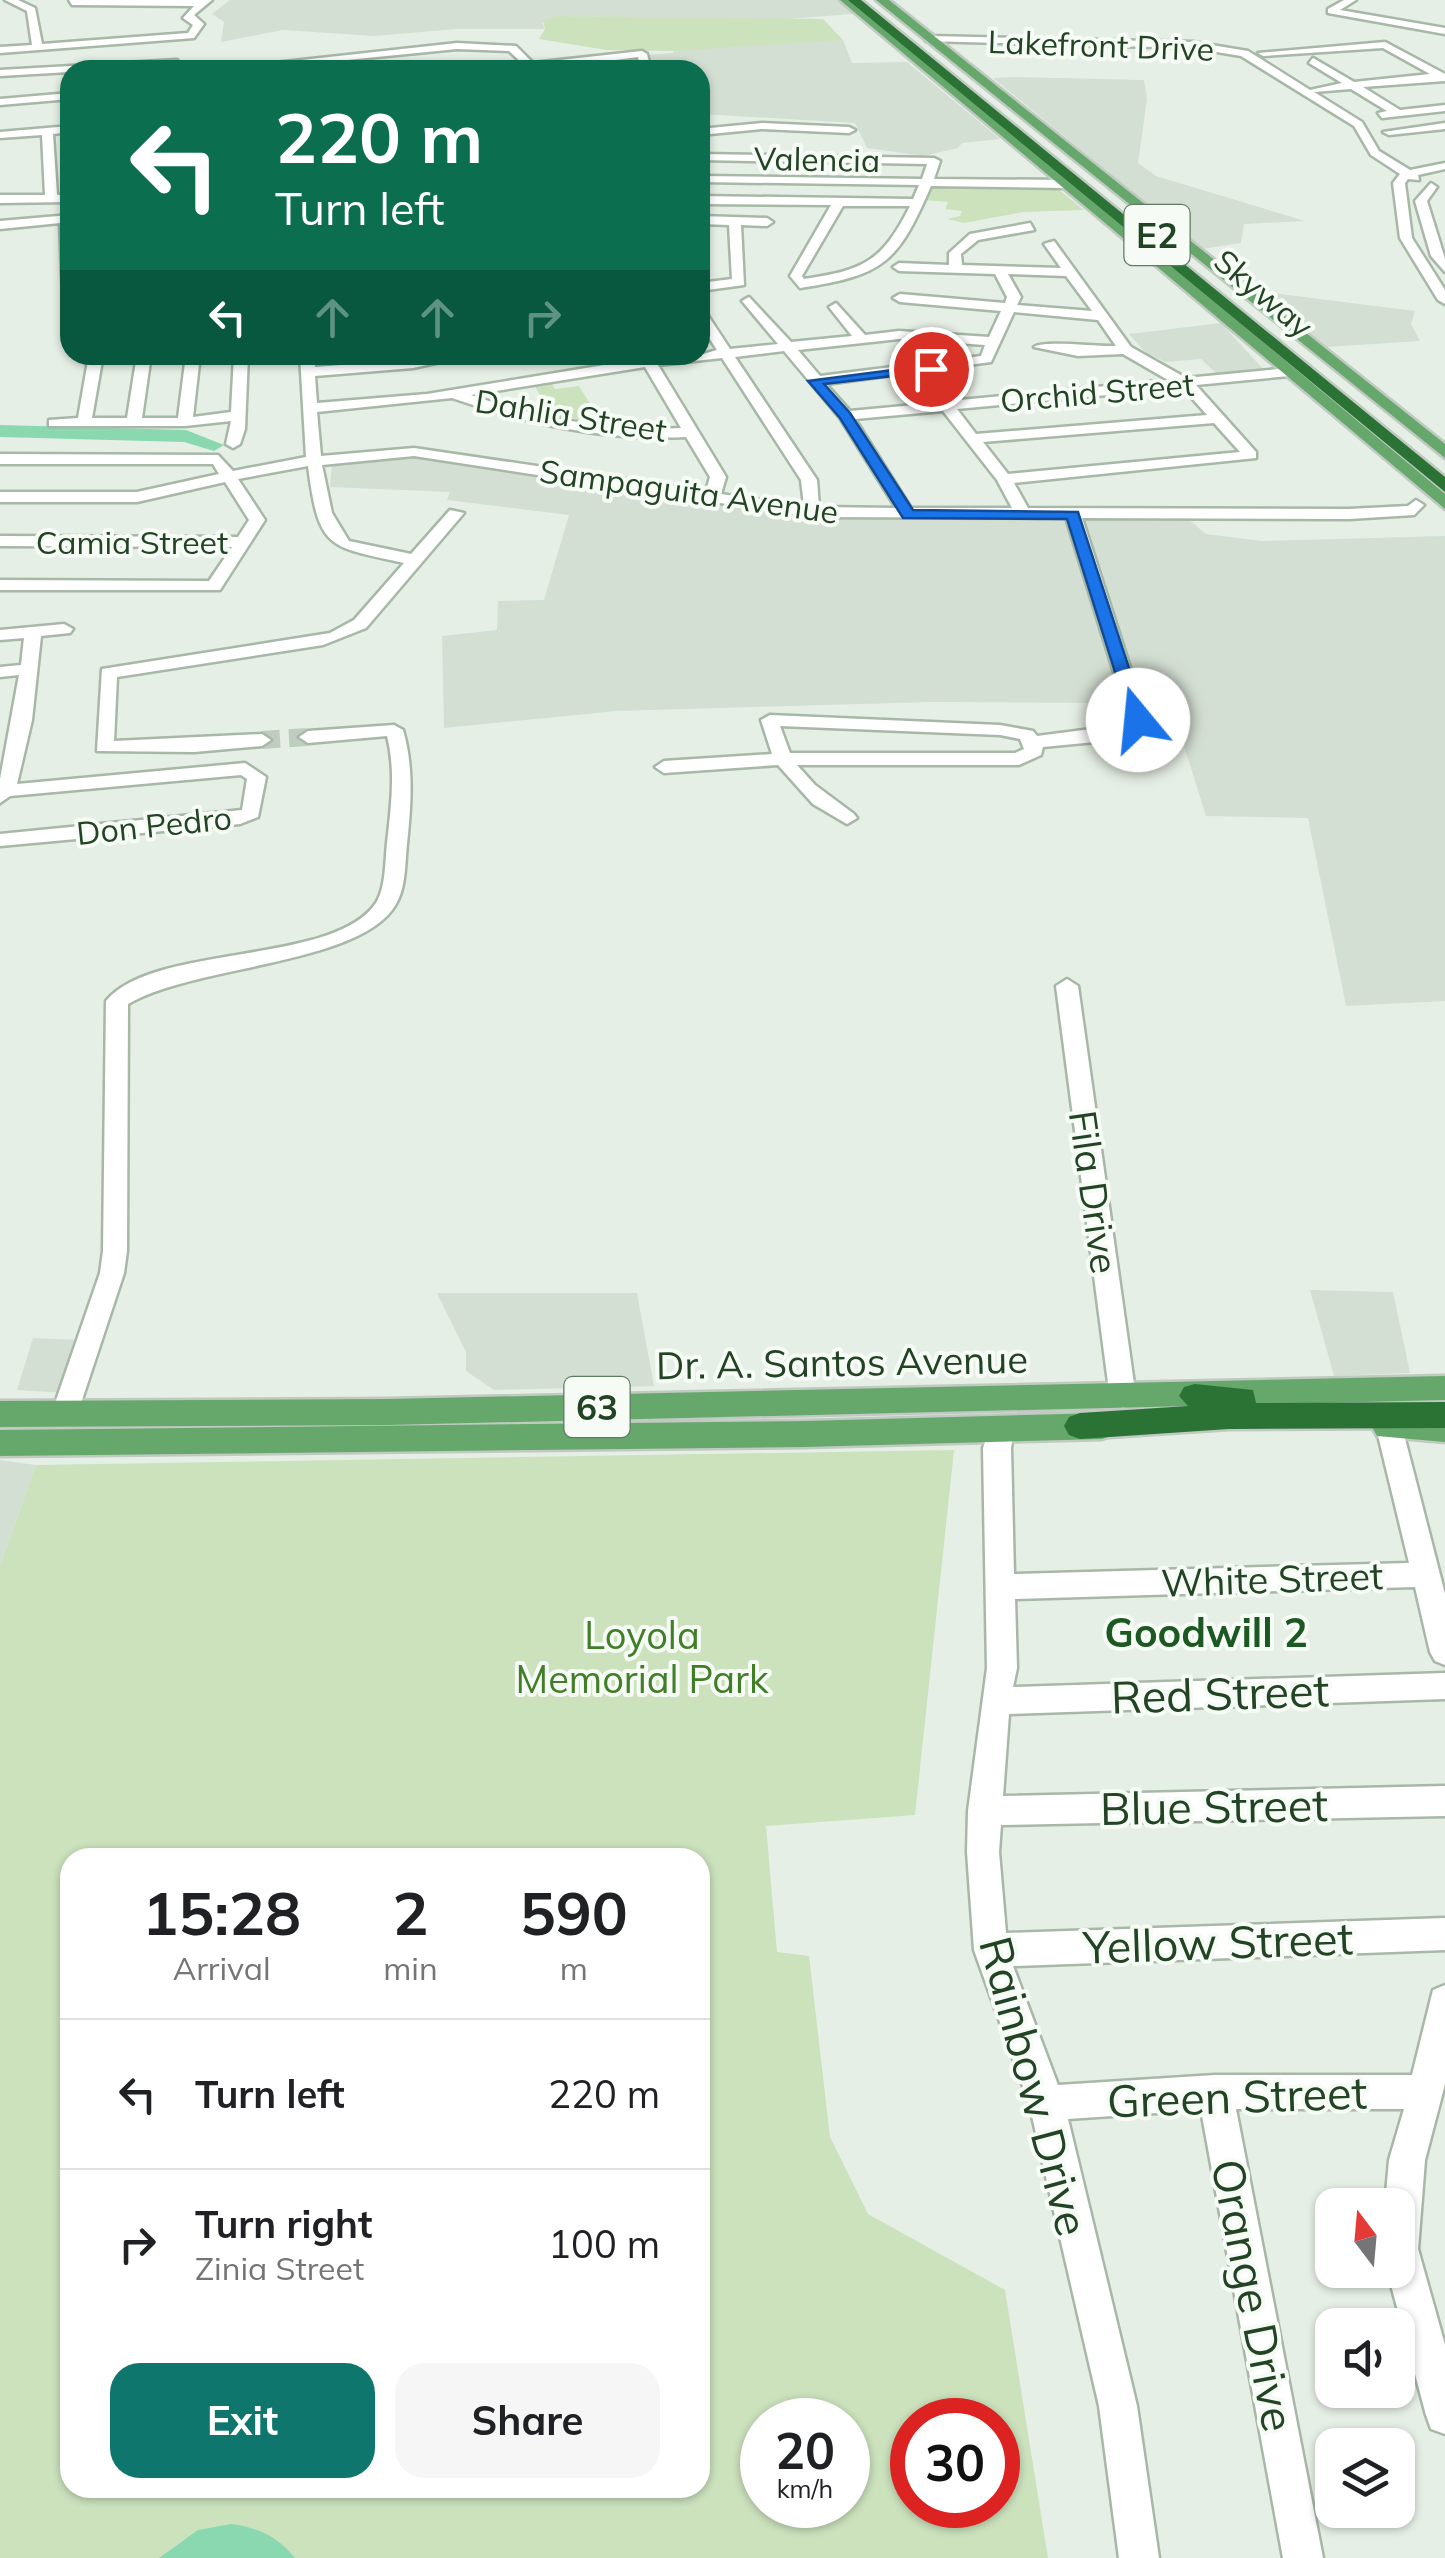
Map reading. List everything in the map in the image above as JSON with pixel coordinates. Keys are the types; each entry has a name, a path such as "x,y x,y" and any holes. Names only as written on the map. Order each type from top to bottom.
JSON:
{"highway":[{"name":"E2","path":"857,0 1444,493"},
{"name":"Skyway","path":"869,0 1445,467"},
{"path":"1195,1396 1445,1405"},
{"path":"1080,1426 1229,1416 1445,1415"}],"main road":[{"path":"846,0 1289,372 1444,493"},
{"path":"882,0 1445,453"},
{"name":"Dr. A. Santos Avenue","path":"0,1443 1354,1387 1445,1388"},
{"name":"Dr. A. Santos Avenue","path":"0,1414 387,1425"},
{"name":"Dr. A. Santos Avenue","path":"426,1424 1445,1428"}],"street":[{"path":"10,0 32,10 37,47"},
{"path":"1346,0 1331,11 1408,20 1422,30 1445,31"},
{"path":"129,1 138,15"},
{"path":"0,50 169,40 196,33 199,24 189,14 205,1"},
{"path":"71,2 205,1"},
{"path":"103,2 107,16"},
{"path":"157,2 169,40"},
{"path":"78,25 81,45"},
{"path":"142,28 145,42"},
{"path":"110,30 114,44"},
{"name":"Lakefront Drive","path":"930,39 1233,50 1255,58 1358,124 1375,154 1411,176"},
{"path":"448,60 469,58 454,43"},
{"path":"322,60 454,43 512,48 525,60"},
{"path":"333,45 405,51"},
{"path":"1375,154 1388,150 1386,136 1263,53 1316,47 1390,47 1444,77"},
{"path":"1358,48 1376,58"},
{"path":"612,60 642,54 644,60"},
{"path":"1344,59 1313,61 1398,113"},
{"path":"1364,70 1393,68"},
{"path":"0,73 60,71"},
{"path":"1315,89 1444,77"},
{"path":"1412,79 1429,88"},
{"path":"1383,82 1397,92"},
{"path":"0,89 60,84"},
{"path":"0,102 60,97"},
{"path":"1412,101 1445,124"},
{"path":"1362,117 1445,108"},
{"path":"0,116 56,112"},
{"path":"730,117 755,138 770,140"},
{"path":"1386,136 1445,124"},
{"path":"0,135 60,129"},
{"path":"710,131 842,130 843,142 808,143"},
{"path":"47,131 51,199"},
{"name":"Valencia","path":"710,157 934,161 928,183"},
{"path":"1445,169 1399,182 1406,238 1445,300"},
{"path":"1411,176 1408,194 1417,238 1445,283"},
{"path":"710,179 1064,183"},
{"path":"838,202 796,276 800,284 828,280 877,264 928,183"},
{"path":"1442,260 1422,201 1436,188 1445,195"},
{"path":"0,199 60,199"},
{"path":"710,200 916,203"},
{"path":"0,225 60,220"},
{"path":"710,221 767,222"},
{"path":"710,285 740,282 735,222"},
{"path":"956,269 955,253 974,237 1030,227"},
{"path":"1004,478 1251,455 1188,385 1126,350 1050,244"},
{"path":"899,268 1070,272"},
{"path":"815,381 986,359 1014,296 1000,270"},
{"path":"900,298 1100,316"},
{"path":"749,301 846,416 908,515"},
{"path":"836,307 861,340"},
{"path":"710,329 809,480 812,512"},
{"path":"710,355 899,335 996,342"},
{"path":"1042,347 1078,352 1126,350"},
{"path":"84,423 94,365"},
{"path":"134,422 143,365"},
{"path":"185,422 192,365"},
{"path":"233,444 239,416 241,365"},
{"path":"308,365 320,498 336,540 415,560"},
{"path":"308,372 400,365"},
{"path":"312,408 453,394 609,365"},
{"path":"651,365 718,476 712,497"},
{"name":"Orchid Street","path":"846,416 1289,372"},
{"path":"935,390 943,406 1004,478 1024,515"},
{"name":"Dahlia Street","path":"453,394 495,408 650,435 689,432"},
{"path":"54,424 185,422 239,416"},
{"path":"970,438 1218,418"},
{"name":"Sampaguita Avenue","path":"0,497 137,497 228,474 317,460 414,452 812,512 1072,515 1383,511 1414,510 1416,505 1444,493"},
{"path":"0,459 210,459 223,462 228,474"},
{"name":"Camia Street","path":"0,541 244,542 257,520 228,474"},
{"path":"262,740 104,746 108,672 284,643 329,640 360,624 456,513"},
{"path":"1032,742 1126,733 1140,726 1072,515"},
{"path":"0,585 214,586 244,542"},
{"path":"0,636 64,628"},
{"path":"2,793 9,746 22,706 33,632"},
{"path":"0,672 28,669"},
{"path":"0,708 22,706"},
{"path":"664,767 783,759 1019,759 1034,751 1032,742 1026,735 1000,730 770,720 783,759 815,798 847,818"},
{"path":"64,1415 112,1273 115,1251 113,1118 117,1001 147,984 334,938 378,915 386,903 394,876 404,771 394,730 308,738"},
{"name":"Don Pedro","path":"0,840 240,818 251,813 257,777 245,769 2,793"},
{"name":"Fila Drive","path":"1067,986 1123,1398"},
{"path":"1388,1427 1445,1652"},
{"name":"Rainbow Drive","path":"1001,1429 997,1448 1002,1668 984,1810 992,1950 1047,2103 1118,2406 1139,2558"},
{"name":"White Street","path":"1000,1587 1423,1575"},
{"name":"Red Street","path":"995,1701 1445,1686"},
{"name":"Blue Street","path":"984,1810 1445,1801"},
{"name":"Yellow Street","path":"992,1950 1445,1934"},
{"path":"1445,2002 1426,2092 1406,2160 1400,2250 1445,2415"},
{"name":"Green Street","path":"1047,2103 1215,2092 1426,2092"},
{"name":"Orange Drive","path":"1215,2092 1304,2558"}],"shaded area":[{"path":"230,0 837,0 854,14 773,20 556,16 542,23 545,29 457,29 374,36 283,30 221,42 224,22 212,14"},
{"path":"843,40 852,63 907,62 1000,139 962,143 958,148 923,156 867,148 855,123 710,115 710,60 649,60 647,55 672,53 678,48"},
{"path":"993,78 1144,80 1147,99 1138,163 1156,176 1305,221 1244,224 1241,243 1202,249"},
{"path":"1256,291 1415,311 1411,324 1420,341 1327,347"},
{"path":"1221,323 1263,369 1218,375 1201,359 1166,362 1145,352 1129,334"},
{"path":"421,455 808,515 877,519 1188,519 1206,534 1262,541 1445,536 1445,1001 1346,1006 1308,818 1206,816 1180,733 1135,732 1125,703 932,702 617,711 444,728 442,636 497,630 498,601 544,600 569,515 447,500 450,492 330,487 332,462"},
{"path":"1310,1290 1393,1292 1410,1373 1334,1376"},
{"path":"437,1293 637,1293 654,1386 494,1390 466,1371 466,1352"},
{"path":"33,1338 83,1340 67,1393 17,1390"},
{"path":"0,1460 36,1465 0,1566"},
{"path":"231,2524 267,2534 295,2558 159,2558 198,2530"}],"green space":[{"path":"556,16 823,19 843,40 675,51 607,50 539,39 545,29 543,21"},
{"path":"932,184 1053,185 1084,210 1023,212 964,223 947,219 960,216 962,211 945,209 948,202 924,200"},
{"path":"550,381 555,389 579,386 596,413 588,421 540,413 544,402 533,383"},
{"name":"Loyola Memorial Park","path":"954,1450 915,1815 766,1826 777,1952 809,1956 830,2137 868,2214 1005,2290 1048,2558 0,2558 0,1566 36,1465"}],"waterway":[{"path":"0,431 186,436 214,445"}],"tunnel":[{"path":"262,740 308,737"}],"district":[{"name":"Goodwill 2","path":"1206,1632"}],"route":[{"path":"931,369 815,381 846,416 908,515 1072,515 1138,720"}]}
